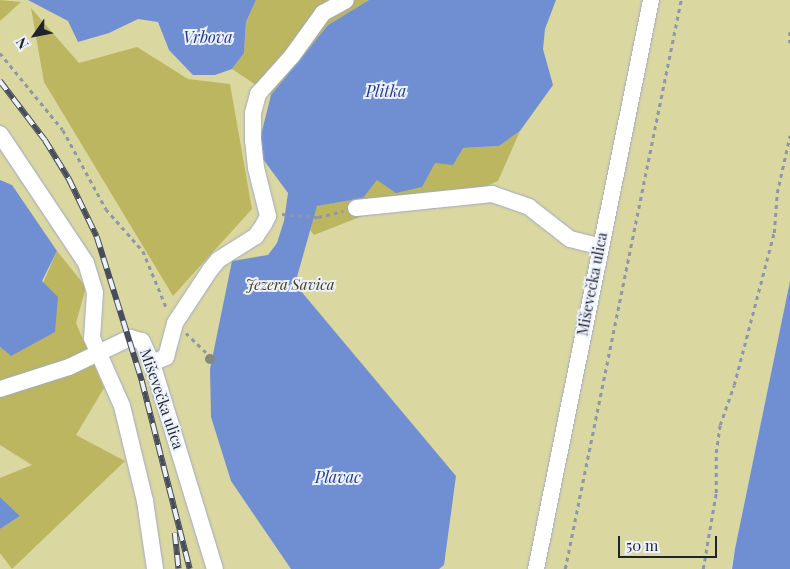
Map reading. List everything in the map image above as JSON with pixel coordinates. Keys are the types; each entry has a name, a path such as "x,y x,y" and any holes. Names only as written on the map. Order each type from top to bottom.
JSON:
{"street":[{"path":"152,363 166,357 175,322 210,270 218,260 256,236 268,216 256,168 253,113 258,94 292,56 322,7 346,0"},
{"name":"Miševečka ulica","path":"536,569 599,246 650,0"},
{"path":"0,134 86,264 95,292 92,338 122,406 145,501 155,569"},
{"path":"356,208 492,194 529,207 570,239 599,246"},
{"name":"Miševečka ulica","path":"100,355 116,343 137,338 148,350 215,569"},
{"path":"0,389 100,355"}],"path":[{"path":"565,569 681,0"},
{"path":"790,32 790,43"},
{"path":"0,53 63,130 106,208 143,251 162,300 175,322 214,360"},
{"path":"703,569 716,493 716,453 720,425 734,386 774,233 777,193 790,135"},
{"path":"279,214 318,217 356,208"}],"green space":[{"name":"Jezera Savica","path":"0,0 645,0 531,569 0,569"},
{"path":"655,0 790,0 790,281 731,569 541,569"}],"shaded area":[{"path":"0,0 21,2 0,21"},
{"path":"256,0 369,0 328,25 271,95 232,69 244,53 246,22"},
{"path":"31,8 79,63 137,47 188,79 230,84 252,209 173,296 44,82"},
{"path":"520,131 498,181 434,209 375,211 314,235 310,230 316,206 362,198 377,180 435,163 463,148 499,146"},
{"path":"57,251 86,287 76,323 104,388 76,435 125,461 12,569 0,553 0,529 20,516 0,497 0,478 32,465 0,445 0,347 11,356"}],"water":[{"name":"Vrbova","path":"28,0 256,0 246,22 244,53 232,69 215,75 193,75 169,50 158,22 138,19 109,33 78,42 68,21"},
{"path":"369,0 556,0 545,29 543,49 553,85 520,131 499,146 463,148 453,165 435,163 422,187 396,193 377,180 363,198 317,206 295,284 456,476 444,565 439,569 291,569 231,481 211,417 210,369 232,261 268,255 277,243 284,221 288,193 257,151 271,95 328,25"},
{"path":"0,180 12,185 57,251 42,281 58,297 55,332 11,356 0,347"},
{"path":"790,281 790,569 732,569 735,549"},
{"path":"0,497 20,516 0,529"}],"railway":[{"path":"0,81 45,140 69,179 97,237 142,381 190,569"},
{"path":"175,533 179,569"}],"water label":[{"name":"Plitka","path":"386,91"},
{"name":"Plavac","path":"338,477"}]}
